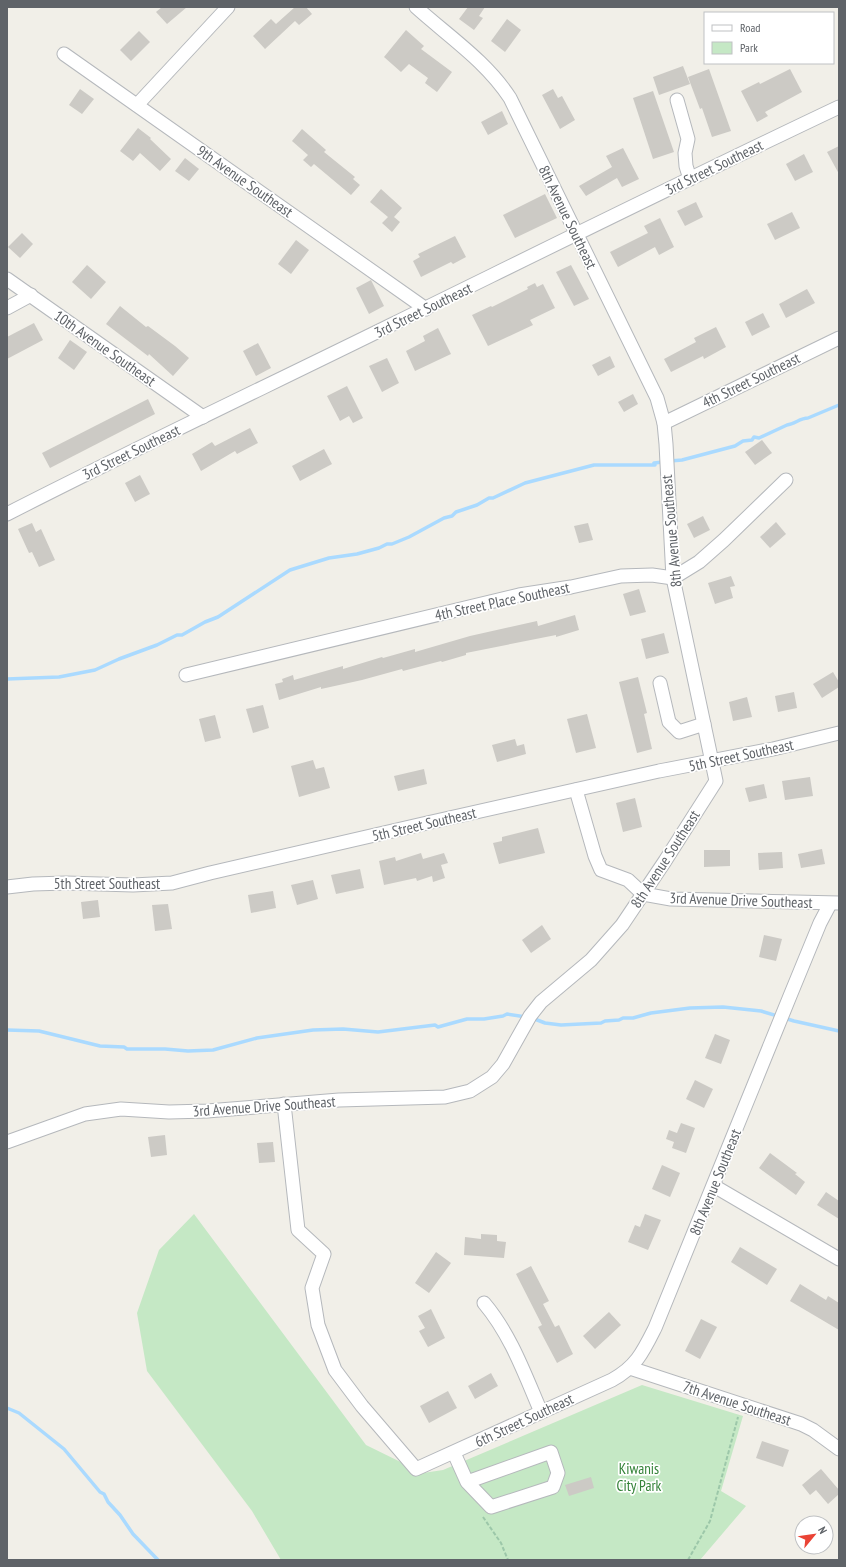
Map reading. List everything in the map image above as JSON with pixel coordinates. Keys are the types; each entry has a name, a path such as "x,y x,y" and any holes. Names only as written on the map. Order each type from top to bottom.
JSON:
{"street":[{"path":"137,106 228,7"},
{"name":"8th Avenue Southeast","path":"416,7 486,68 500,83 519,117 657,398 664,423 673,578 716,781 622,925 602,949 541,1002 527,1021 509,1054"},
{"name":"9th Avenue Southeast","path":"64,54 426,309"},
{"path":"677,100 688,139 685,153 686,166 690,179"},
{"name":"3rd Street Southeast","path":"7,514 104,464 204,417 839,107"},
{"name":"10th Avenue Southeast","path":"7,279 204,417"},
{"path":"7,308 31,296"},
{"name":"4th Street Southeast","path":"664,423 839,338"},
{"path":"673,578 699,562 786,480"},
{"name":"4th Street Place Southeast","path":"186,675 519,595 621,576 652,575 673,578"},
{"path":"660,683 669,722 679,732 704,724"},
{"name":"5th Street Southeast","path":"7,887 33,884 66,883 133,885 172,883 210,873 576,790 839,733"},
{"path":"576,790 595,856 601,870 628,880 643,894"},
{"name":"3rd Avenue Drive Southeast","path":"643,894 671,899 834,903"},
{"name":"8th Avenue Southeast","path":"630,1368 642,1354 655,1328 820,923 834,903"},
{"name":"3rd Avenue Drive Southeast","path":"7,1142 85,1114 120,1109 169,1112 207,1111 339,1100 445,1097 470,1091 492,1077 509,1054"},
{"name":"6th Street Southeast","path":"284,1104 298,1230 324,1254 312,1288 318,1325 336,1370 362,1406 416,1469 612,1380 630,1368"},
{"path":"714,1186 839,1259"},
{"path":"484,1303 496,1317 507,1335 542,1412"},
{"name":"7th Avenue Southeast","path":"630,1368 801,1424 813,1430 839,1449"},
{"path":"454,1453 467,1482 491,1507 553,1487 558,1473 551,1452 467,1482"}],"path":[{"path":"688,1560 710,1521 742,1404"}],"green space":[{"name":"Kiwanis City Park","path":"194,1214 366,1445 423,1473 443,1470 642,1385 743,1416 721,1491 746,1506 700,1560 281,1560 252,1511 147,1371 137,1313 159,1250"}],"building":[{"path":"162,7 187,7 167,24 156,12"},
{"path":"295,7 306,7 312,14 299,25 295,21 265,49 253,36 271,19 276,24"},
{"path":"468,7 485,7 479,16 483,18 474,30 459,19"},
{"path":"507,19 521,30 505,52 491,41"},
{"path":"406,30 424,46 421,49 452,72 437,92 425,83 428,78 409,64 401,72 384,57"},
{"path":"139,31 150,42 131,61 120,50"},
{"path":"683,66 690,84 659,95 653,77"},
{"path":"709,69 731,131 712,137 702,108 700,109 688,77"},
{"path":"790,69 802,92 765,112 768,116 757,122 741,91 759,82 760,84"},
{"path":"80,89 94,99 82,114 69,105"},
{"path":"553,89 558,98 562,96 575,120 560,129 542,95"},
{"path":"653,91 674,152 653,159 633,98"},
{"path":"502,111 508,124 488,135 481,122"},
{"path":"138,128 151,138 150,139 171,159 160,171 140,153 133,161 120,151"},
{"path":"302,129 326,150 324,152 355,177 353,179 360,185 351,195 314,164 311,167 303,160 308,155 292,141"},
{"path":"839,146 839,174 827,152"},
{"path":"623,148 639,179 622,187 617,178 586,196 579,186 612,167 606,156"},
{"path":"804,154 813,172 795,181 786,164"},
{"path":"185,158 199,169 189,181 175,171"},
{"path":"381,189 402,208 394,217 400,222 392,232 382,223 388,217 370,202"},
{"path":"545,194 557,218 515,238 503,215"},
{"path":"696,202 703,217 685,226 677,211"},
{"path":"792,212 800,228 775,240 767,224"},
{"path":"660,218 674,247 659,255 655,247 618,267 610,252 648,233 644,226"},
{"path":"22,233 33,244 20,258 8,247"},
{"path":"455,236 466,257 453,264 451,262 421,277 413,261 420,257 418,254"},
{"path":"296,240 309,250 291,274 278,264"},
{"path":"87,265 106,282 91,299 72,282"},
{"path":"571,265 589,299 574,306 556,272"},
{"path":"371,280 384,306 369,314 356,288"},
{"path":"535,283 537,287 543,284 555,308 530,320 533,325 488,346 472,315 528,289 527,287"},
{"path":"807,289 815,303 786,318 779,304"},
{"path":"120,306 189,358 173,376 149,354 148,356 106,324"},
{"path":"763,313 770,327 752,336 745,322"},
{"path":"34,323 43,340 7,359 7,337"},
{"path":"716,327 726,347 704,359 703,356 671,372 664,359 696,342 694,338"},
{"path":"438,328 451,354 415,371 406,351 425,341 423,336"},
{"path":"70,340 87,352 74,370 58,358"},
{"path":"258,343 271,368 256,376 243,351"},
{"path":"610,356 615,367 598,376 592,365"},
{"path":"387,358 399,383 382,392 369,366"},
{"path":"347,386 363,418 353,423 349,416 340,421 327,396"},
{"path":"633,394 638,404 624,412 618,402"},
{"path":"148,399 155,414 50,468 42,453"},
{"path":"250,428 258,443 237,454 235,451 201,471 192,454 212,442 215,446"},
{"path":"762,440 772,453 755,465 745,452"},
{"path":"324,449 332,464 300,481 292,466"},
{"path":"140,475 150,494 135,502 125,483"},
{"path":"703,516 710,530 694,538 687,524"},
{"path":"776,522 786,534 770,548 760,537"},
{"path":"32,523 36,532 41,529 55,560 39,567 32,552 29,553 18,529"},
{"path":"588,523 593,540 579,543 574,526"},
{"path":"731,576 735,586 730,587 733,598 715,604 708,583"},
{"path":"639,589 646,612 630,616 623,594"},
{"path":"575,615 579,630 556,637 556,635 466,653 466,655 442,662 403,671 402,669 321,689 321,687 279,700 275,684 283,682 282,679 293,675 294,680 343,666 343,669 415,649 415,652 470,636 537,621 538,626"},
{"path":"664,633 669,653 646,659 641,639"},
{"path":"833,672 839,682 839,687 822,698 813,684"},
{"path":"638,677 647,713 644,714 652,749 637,753 619,682"},
{"path":"794,692 797,708 778,712 775,696"},
{"path":"747,697 752,717 733,721 729,702"},
{"path":"263,705 269,728 253,733 246,709"},
{"path":"587,714 596,748 576,753 567,719"},
{"path":"215,715 221,738 205,742 199,719"},
{"path":"515,739 517,746 524,744 526,754 497,762 492,745"},
{"path":"313,760 316,769 324,767 330,788 299,797 291,766"},
{"path":"424,769 427,784 398,791 394,776"},
{"path":"810,777 813,796 785,800 782,781"},
{"path":"764,784 767,798 749,802 745,788"},
{"path":"635,798 642,827 623,832 616,803"},
{"path":"538,828 545,853 499,864 493,843 502,841 502,837"},
{"path":"822,849 825,864 801,868 798,854"},
{"path":"704,850 730,850 730,866 704,867"},
{"path":"782,852 783,868 759,870 758,853"},
{"path":"421,853 423,859 444,853 448,863 441,865 445,878 433,882 432,876 417,881 416,878 384,885 379,861 395,857 396,861"},
{"path":"360,869 364,888 336,894 331,875"},
{"path":"313,880 318,899 297,905 291,885"},
{"path":"273,891 276,908 251,913 248,895"},
{"path":"98,900 100,917 83,919 81,902"},
{"path":"168,904 172,929 155,931 152,905"},
{"path":"542,925 551,939 531,953 522,940"},
{"path":"764,935 782,939 776,961 759,957"},
{"path":"715,1034 730,1040 721,1064 705,1058"},
{"path":"695,1080 713,1089 704,1108 686,1099"},
{"path":"681,1123 695,1128 686,1153 672,1148 674,1142 666,1139 669,1130 677,1133"},
{"path":"165,1135 167,1155 151,1157 148,1137"},
{"path":"273,1142 275,1162 259,1163 257,1143"},
{"path":"770,1153 797,1173 795,1174 805,1182 796,1195 759,1168"},
{"path":"662,1165 680,1173 670,1197 652,1189"},
{"path":"826,1192 839,1201 839,1219 817,1205"},
{"path":"645,1214 661,1220 648,1250 628,1242 635,1225 640,1227"},
{"path":"481,1234 497,1235 497,1241 506,1242 504,1258 464,1255 465,1237 481,1239"},
{"path":"740,1247 777,1269 767,1285 731,1262"},
{"path":"436,1252 451,1263 429,1293 415,1283"},
{"path":"531,1266 549,1301 543,1304 555,1327 559,1325 573,1354 557,1363 538,1327 542,1325 516,1274"},
{"path":"800,1284 826,1300 828,1296 839,1303 839,1330 790,1301"},
{"path":"431,1309 445,1338 428,1347 419,1331 425,1328 418,1316"},
{"path":"609,1312 621,1325 595,1349 583,1336"},
{"path":"701,1319 717,1327 700,1359 685,1351"},
{"path":"491,1373 498,1386 475,1399 468,1386"},
{"path":"448,1391 457,1408 429,1423 420,1406"},
{"path":"762,1441 789,1450 783,1467 756,1458"},
{"path":"821,1469 839,1490 839,1494 828,1504 816,1490 810,1495 802,1485"},
{"path":"591,1477 594,1488 569,1496 565,1485"}],"waterway":[{"path":"670,461 682,460 735,446 743,441 752,440 754,437 759,438 787,425 839,405"},
{"path":"7,679 59,677 95,670 119,659 157,645 177,635 182,635 205,622 218,617 290,570 329,558 357,554 379,548 387,544 392,544 409,537 444,518 452,516 456,512 477,505 489,498 493,498 525,483 594,465 655,465 654,463 663,462"},
{"path":"532,1018 545,1023 561,1025 601,1023 623,1018 633,1018 651,1013 690,1008 723,1007 761,1011 794,1021 839,1031"},
{"path":"7,1030 39,1031 100,1046 124,1047 127,1049 165,1049 188,1051 213,1050 257,1038 313,1030 343,1029 378,1032 435,1025 438,1027 467,1019 484,1019 507,1014 526,1017"},
{"path":"7,1408 19,1413 64,1449 100,1492 104,1494 108,1502 120,1515 133,1534 158,1560"}]}
